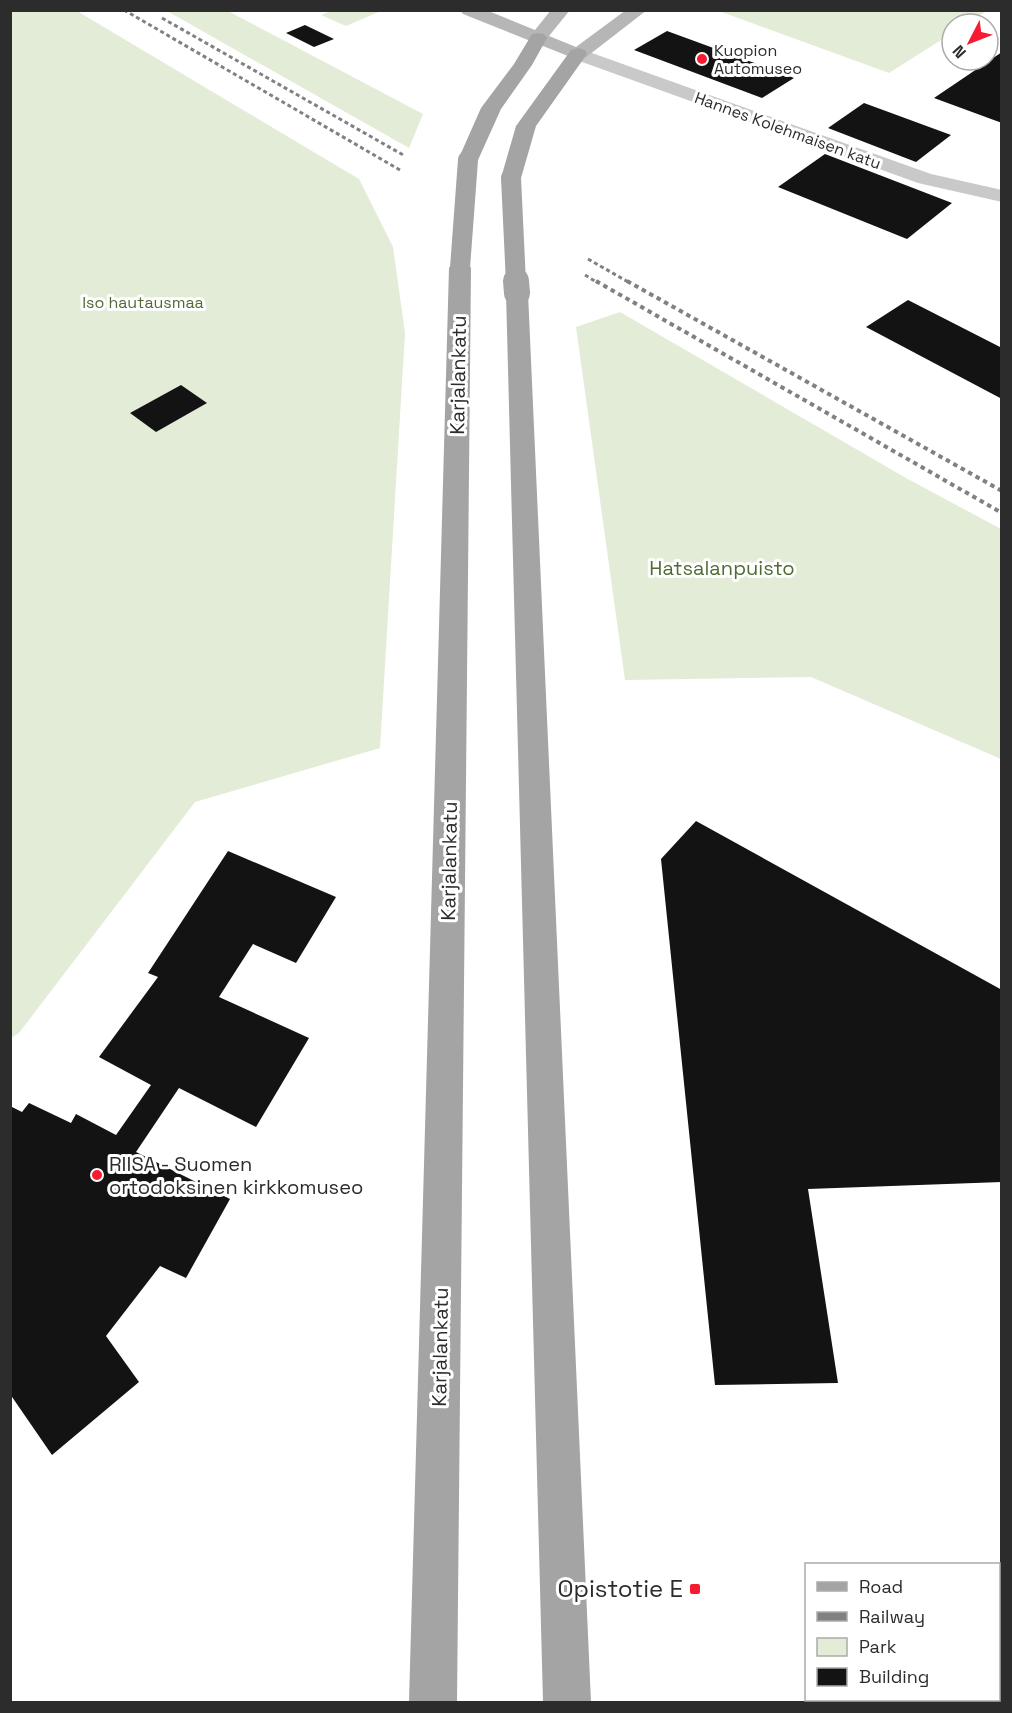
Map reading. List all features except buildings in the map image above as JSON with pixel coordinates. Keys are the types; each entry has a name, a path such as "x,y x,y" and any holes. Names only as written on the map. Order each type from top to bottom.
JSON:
{"main road":[{"path":"470,10 578,54"},
{"path":"538,38 561,10"},
{"path":"567,1702 511,178 526,126 578,54 638,10"},
{"name":"Karjalankatu","path":"434,1702 460,268 468,160 491,108 523,65 538,38"}],"street":[{"name":"Hannes Kolehmaisen katu","path":"578,54 925,179 1002,196"}],"green space":[{"name":"Iso hautausmaa","path":"11,11 77,11 359,179 393,247 405,333 380,748 195,802 19,1033 11,1038"},
{"path":"167,11 228,11 423,114 409,148"},
{"path":"331,11 381,11 346,26 321,15"},
{"path":"719,11 987,11 940,12 940,41 889,73"},
{"name":"Hatsalanpuisto","path":"620,312 906,478 1001,529 1001,759 811,677 625,680 576,327"}],"railway":[{"path":"124,10 400,170"},
{"path":"162,18 405,156"},
{"path":"588,259 630,283"},
{"path":"585,275 598,283"},
{"path":"596,281 1002,513"},
{"path":"627,281 1002,491"}],"place":[{"name":"Kuopion Automuseo","path":"702,59"},
{"name":"RIISA - Suomen ortodoksinen kirkkomuseo","path":"97,1175"},
{"name":"Opistotie E","path":"695,1589"}]}
